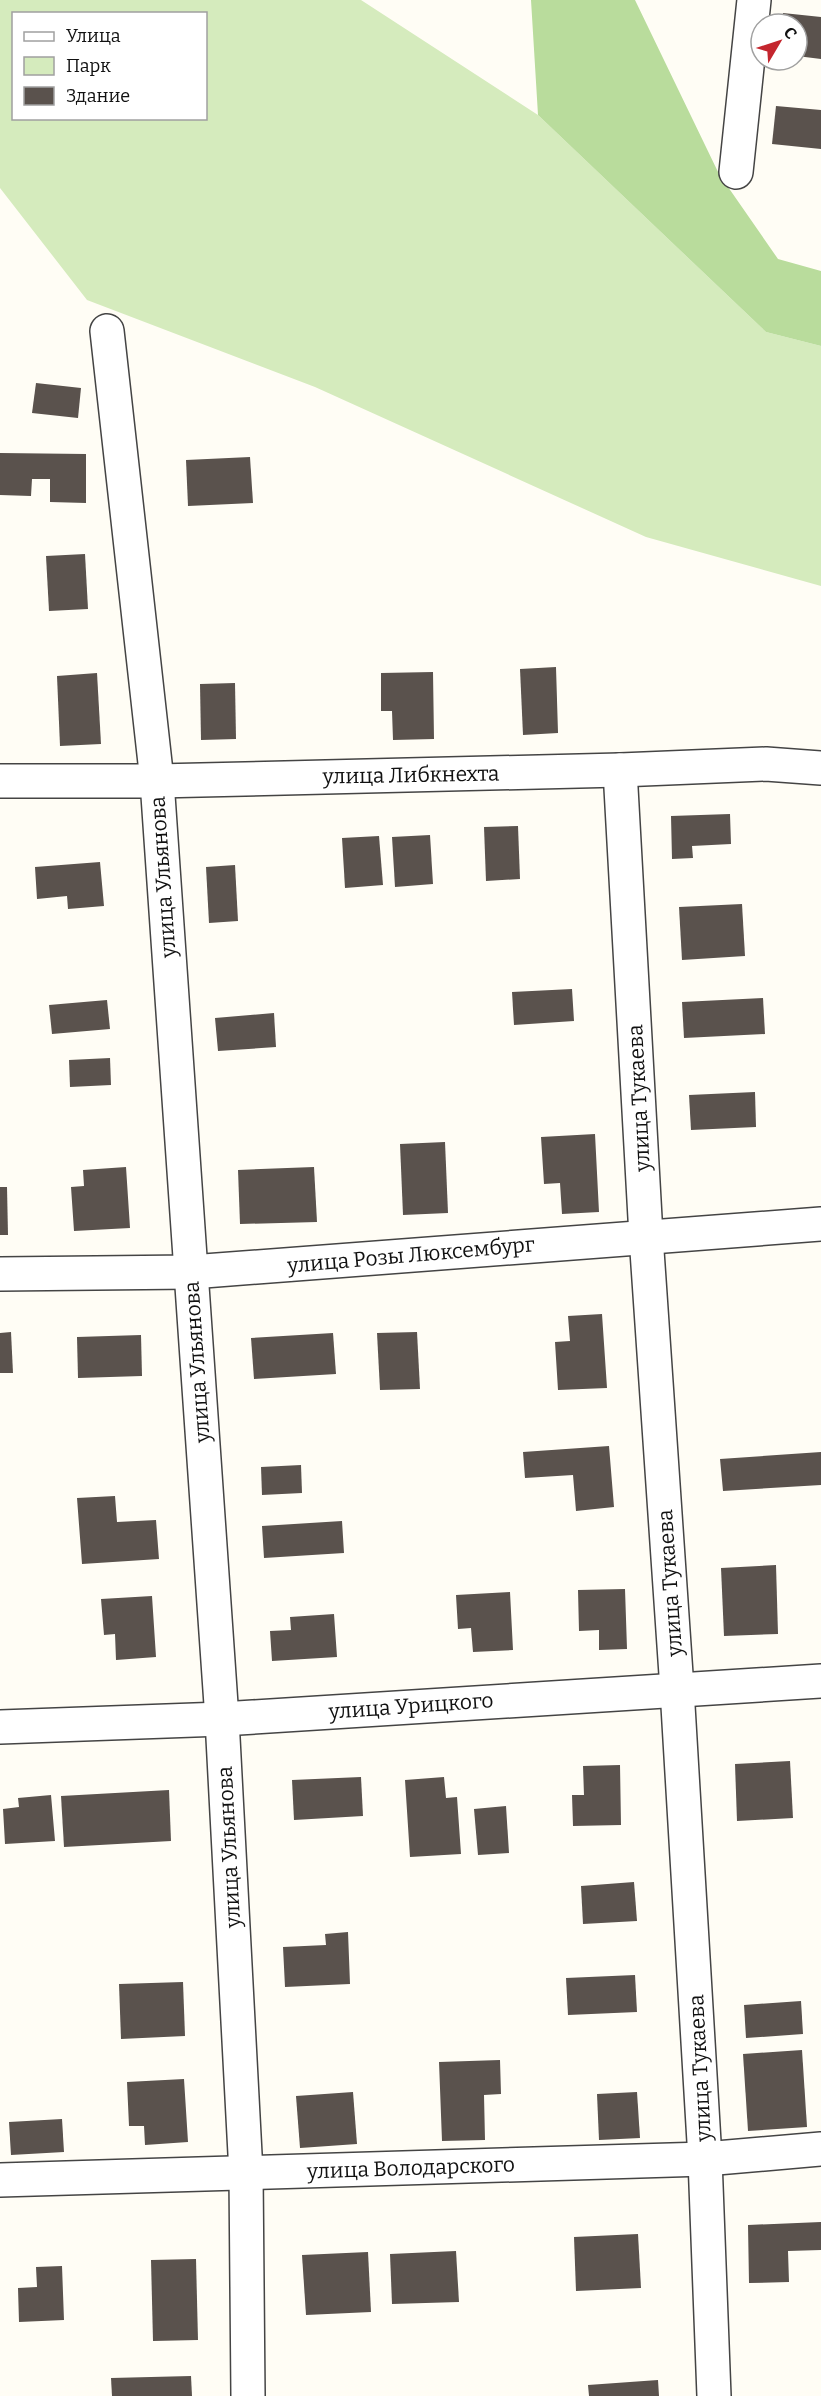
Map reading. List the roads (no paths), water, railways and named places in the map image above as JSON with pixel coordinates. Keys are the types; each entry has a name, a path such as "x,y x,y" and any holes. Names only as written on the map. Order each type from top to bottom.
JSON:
{"street":[{"path":"736,172 754,0"},
{"name":"улица Ульянова","path":"107,331 157,780 222,1719 246,2173 248,2396"},
{"name":"улица Либкнехта","path":"0,781 620,770 766,764 821,768"},
{"name":"улица Тукаева","path":"620,770 646,1236 677,1689 705,2159 714,2396"},
{"name":"улица Розы Люксембург","path":"0,1274 191,1272 821,1224"},
{"name":"улица Урицкого","path":"0,1727 222,1719 821,1681"},
{"name":"улица Володарского","path":"0,2180 705,2159 821,2149"}]}
